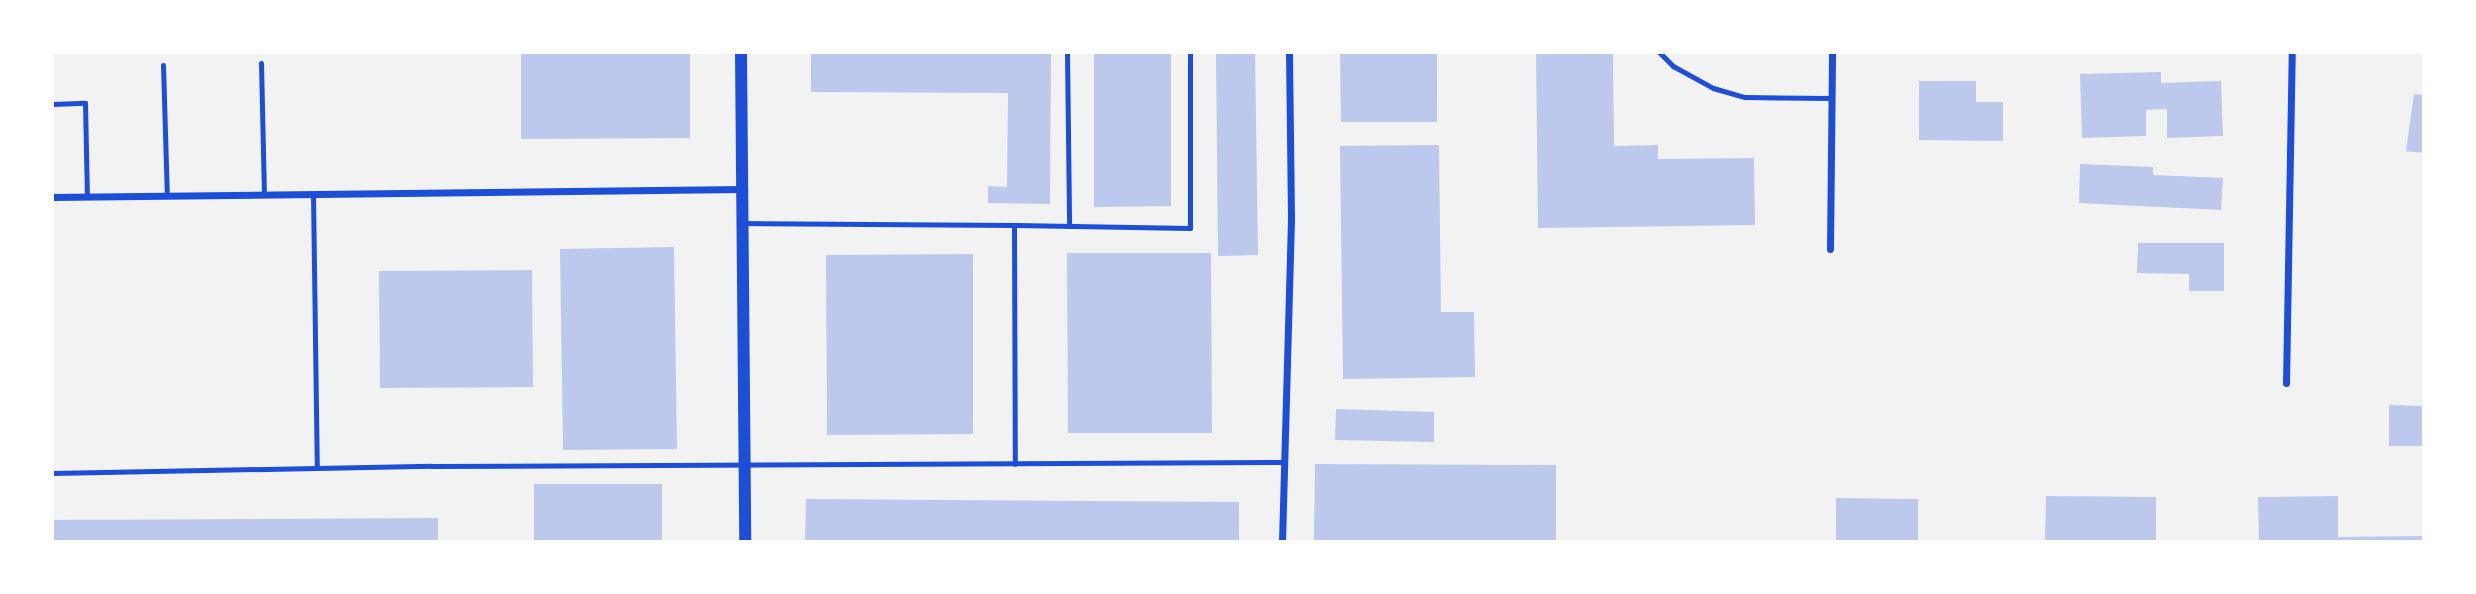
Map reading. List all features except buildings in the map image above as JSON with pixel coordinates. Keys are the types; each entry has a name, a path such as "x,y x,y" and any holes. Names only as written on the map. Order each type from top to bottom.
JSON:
{"street":[{"path":"741,52 745,541"},
{"path":"1282,541 1291,217 1289,52"},
{"path":"1830,249 1832,52"},
{"path":"2286,383 2292,52"},
{"path":"52,197 742,189"}],"lane":[{"path":"1067,52 1069,226"},
{"path":"743,223 1190,228 1190,52"},
{"path":"1659,52 1672,66 1723,91 1745,97 1831,98"},
{"path":"261,63 264,195"},
{"path":"163,65 167,196"},
{"path":"52,103 85,103 87,197"},
{"path":"313,194 317,468"},
{"path":"1014,225 1015,464"},
{"path":"52,473 317,468 1284,462"}]}
